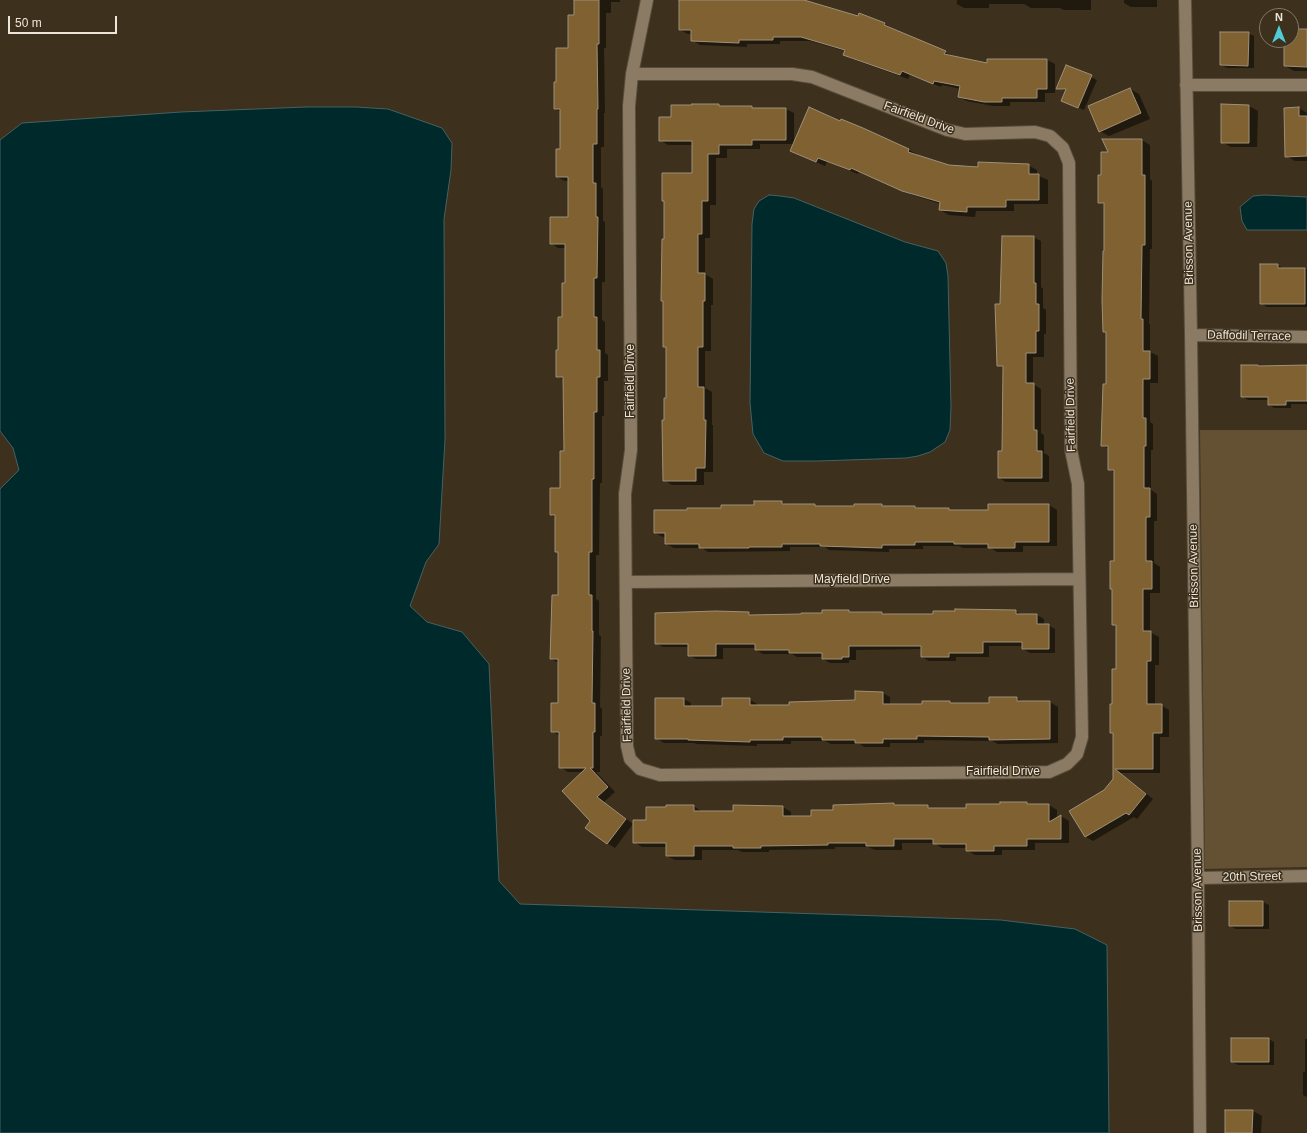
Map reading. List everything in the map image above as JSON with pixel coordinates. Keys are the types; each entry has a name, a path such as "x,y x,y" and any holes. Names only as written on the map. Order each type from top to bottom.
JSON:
{"street":[{"name":"Fairfield Drive","path":"632,74 792,74 812,77 947,130 965,134 1035,132 1050,136 1063,148 1069,163 1071,450 1078,484 1082,736 1077,754 1068,764 1049,772 660,775 640,769 630,759 627,746 625,494 631,450 629,106 632,74 647,0"},
{"name":"Brisson Avenue","path":"1185,0 1191,335 1200,1133"},
{"path":"1186,85 1307,85"},
{"name":"Daffodil Terrace","path":"1191,335 1307,337"},
{"name":"Mayfield Drive","path":"626,582 1079,579"},
{"name":"20th Street","path":"1198,878 1307,876"}],"shaded area":[{"path":"1200,430 1307,430 1307,867 1205,869"}],"water":[{"path":"306,107 356,107 388,109 442,128 452,143 451,170 444,219 445,439 439,544 426,562 410,606 427,622 462,632 489,664 499,881 520,904 1001,920 1075,929 1107,945 1109,1133 0,1133 0,489 19,470 13,448 0,431 0,140 22,123 181,112"},
{"path":"769,195 794,198 905,242 938,251 946,263 948,276 951,407 950,430 945,442 930,452 906,458 783,461 764,453 753,434 750,403 752,224 754,209 759,201"},
{"path":"1264,195 1307,197 1307,230 1247,230 1242,221 1240,207 1253,196"}],"building":[{"path":"574,0 599,0 599,44 597,44 597,144 593,144 593,183 596,183 596,217 598,217 597,278 594,278 594,317 597,317 597,350 600,350 600,377 597,377 597,412 594,412 592,552 589,552 589,595 592,595 593,631 592,703 595,703 593,768 590,768 608,787 597,797 626,819 607,844 585,828 590,821 562,791 586,768 559,768 559,732 551,732 551,703 558,703 558,659 550,659 552,595 558,595 558,552 555,552 555,515 550,515 550,488 560,488 560,451 564,451 563,377 556,377 556,350 558,350 558,317 562,317 562,283 565,283 565,244 550,244 550,217 568,217 568,177 556,177 556,149 560,149 560,109 554,109 554,82 556,82 556,48 568,48 568,15 574,15"},
{"path":"679,0 804,0 858,16 859,13 885,23 884,25 946,51 944,54 987,63 987,59 1047,59 1047,89 1037,89 1037,98 1002,98 1002,102 984,102 958,97 960,86 934,81 933,84 902,71 900,75 843,55 845,50 801,37 773,37 773,40 739,40 739,43 691,41 691,30 679,30"},
{"path":"1299,29 1307,29 1307,67 1284,66 1284,48 1299,48"},
{"path":"1220,32 1249,32 1248,66 1220,65"},
{"path":"1066,65 1092,75 1078,108 1061,101 1066,89 1056,89"},
{"path":"1130,88 1141,113 1099,132 1088,106"},
{"path":"692,104 752,106 752,108 786,108 786,140 752,140 752,145 719,145 719,154 708,154 708,201 702,201 702,234 698,234 698,273 705,273 705,301 703,301 703,347 698,347 698,387 704,387 704,420 706,420 705,468 696,468 696,481 663,481 662,420 664,420 664,398 666,398 666,347 663,347 663,301 661,301 662,239 664,239 662,173 692,173 692,141 659,141 659,117 671,117 671,105"},
{"path":"1221,104 1249,105 1249,143 1221,143"},
{"path":"809,107 840,121 841,119 863,128 909,149 908,152 949,165 978,167 978,162 1029,164 1029,174 1039,174 1039,200 1006,200 1006,207 967,207 967,212 939,210 940,202 902,191 851,168 850,170 818,158 816,162 790,151"},
{"path":"1299,107 1299,116 1307,116 1307,156 1285,157 1284,108"},
{"path":"1102,139 1142,139 1142,175 1145,175 1145,245 1142,245 1141,319 1143,319 1143,351 1150,351 1150,379 1143,379 1143,418 1146,418 1144,488 1150,488 1150,517 1146,517 1146,561 1152,561 1152,589 1143,589 1143,631 1151,631 1151,661 1147,661 1147,704 1162,704 1162,733 1153,733 1153,769 1115,769 1146,794 1129,815 1126,813 1085,837 1069,811 1104,790 1113,779 1113,733 1110,733 1110,704 1112,704 1112,669 1116,669 1116,625 1112,625 1112,589 1110,589 1110,561 1114,561 1114,470 1108,470 1108,446 1101,446 1103,384 1106,384 1106,332 1103,332 1102,301 1104,203 1098,203 1098,175 1101,175 1101,152 1108,152"},
{"path":"1002,236 1034,236 1034,283 1036,283 1036,304 1039,304 1039,331 1036,331 1036,353 1026,353 1026,383 1034,383 1034,430 1037,430 1037,451 1042,451 1042,478 998,478 998,451 1002,451 1003,366 997,366 995,304 1000,304"},
{"path":"1260,264 1278,264 1278,268 1305,268 1305,304 1260,304"},
{"path":"1241,365 1307,365 1307,401 1286,401 1286,405 1268,405 1268,397 1241,397"},
{"path":"754,501 782,501 782,504 815,504 815,506 882,504 882,506 915,506 915,508 949,508 949,510 988,510 988,504 1049,504 1049,542 1015,542 1015,548 988,548 988,544 915,542 915,545 882,545 882,548 820,546 820,544 782,544 782,547 699,548 699,544 665,544 665,533 654,533 654,510 721,508 721,505 754,505"},
{"path":"955,609 1016,610 1016,614 1037,614 1037,624 1049,624 1049,649 1022,649 1022,642 983,642 983,653 949,653 949,657 921,657 921,646 849,646 849,657 842,657 842,659 822,659 822,653 789,653 789,650 755,650 755,644 716,644 716,656 688,656 688,644 655,644 655,613 716,611 749,612 749,615 822,613 822,610 849,610 849,612 882,612 882,614 933,614 933,611 955,611"},
{"path":"855,691 883,692 883,704 922,704 922,701 989,703 989,697 1017,697 1017,701 1050,701 1050,739 989,740 989,737 917,736 917,739 883,739 883,743 855,743 855,740 822,740 822,737 783,737 783,740 750,740 750,742 655,739 655,698 684,698 684,706 722,706 722,698 750,698 750,705 789,705 789,702 855,700"},
{"path":"1000,802 1049,804 1049,822 1061,815 1061,839 1027,839 1027,846 994,846 994,851 966,851 966,844 933,844 933,839 894,839 894,846 866,846 866,843 828,843 828,845 761,846 761,848 694,846 694,856 666,856 666,843 633,843 633,820 646,820 646,807 694,805 694,811 733,811 733,805 783,806 783,816 811,816 811,810 833,810 833,805 894,803 894,805 928,805 928,808 966,808 966,804 1000,804"},
{"path":"1229,901 1263,901 1263,926 1229,926"},
{"path":"1231,1038 1269,1038 1269,1062 1231,1062"},
{"path":"1225,1110 1253,1110 1252,1133 1225,1133"}]}
